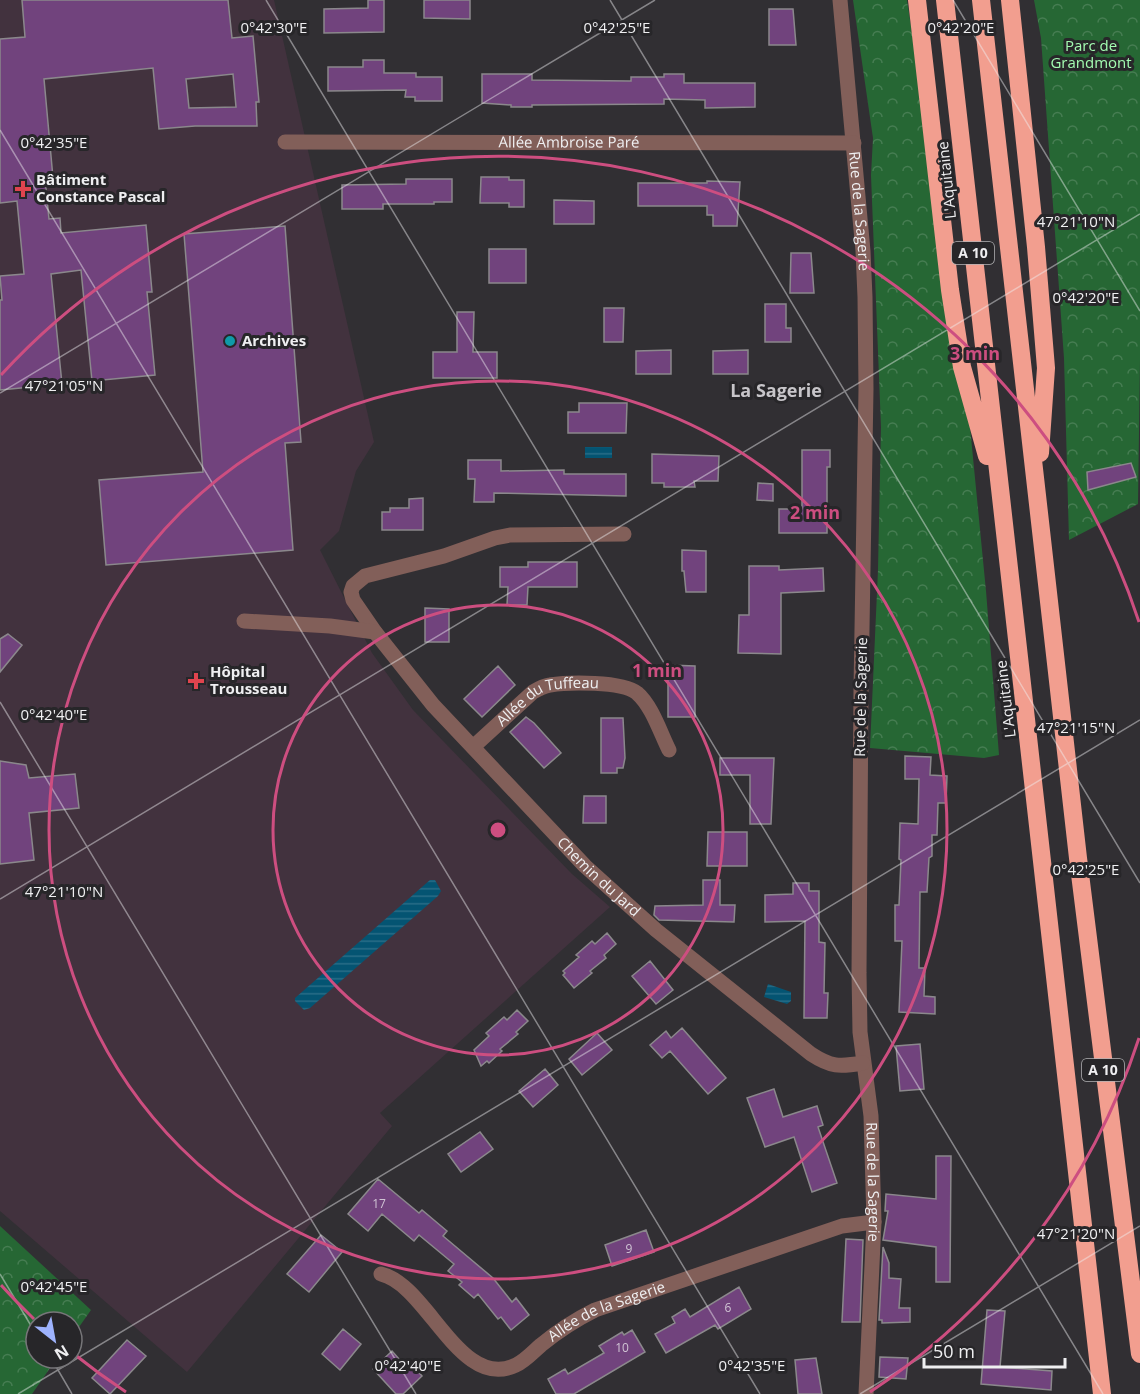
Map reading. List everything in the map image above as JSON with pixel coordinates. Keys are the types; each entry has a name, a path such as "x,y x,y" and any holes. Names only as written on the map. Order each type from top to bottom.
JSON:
{"highway":[{"path":"917,0 948,278 962,367 1002,507"},
{"name":"L'Aquitaine","path":"945,0 1102,1394"},
{"name":"A 10","path":"981,0 1095,1003 1140,1354"},
{"path":"1010,0 1035,235 1046,368 1037,499"}],"street":[{"name":"Rue de la Sagerie","path":"840,0 863,250 866,389 859,961 860,1032 871,1116 873,1222 866,1394"},
{"name":"Allée Ambroise Paré","path":"285,142 854,143"},
{"name":"Chemin du Jard","path":"624,534 495,538 444,556 365,576 353,586 351,592 353,600 375,632 433,705 585,866 656,930 822,1062 834,1066 863,1063"},
{"path":"244,621 330,626 375,632"},
{"name":"Allée du Tuffeau","path":"473,747 533,692 559,684 597,684 617,685 635,692 648,706 669,750"},
{"name":"Allée de la Sagerie","path":"381,1274 398,1281 471,1360 489,1369 504,1370 518,1365 569,1323 594,1310 842,1226 873,1222"}],"shaded area":[{"name":"Hôpital Trousseau","path":"0,0 274,0 374,442 356,471 339,531 320,550 372,653 413,710 572,874 610,907 380,1113 392,1126 187,1372 0,1211"}],"green space":[{"path":"853,0 907,0 967,396 999,755 984,758 870,748 878,570 881,427 871,175 873,138"},
{"name":"Parc de Grandmont","path":"1034,0 1140,0 1138,504 1069,540 1064,358 1041,38"},
{"path":"0,1226 91,1310 84,1320 84,1310 24,1310 24,1370 49,1370 32,1394 0,1394"}],"water":[{"path":"585,447 612,447 612,458 585,458"},
{"path":"430,880 435,880 441,891 438,896 310,1008 304,1010 295,1001 295,998"},
{"path":"768,984 791,992 791,1001 787,1004 764,997"}],"building":[{"name":"Bâtiment Constance Pascal","path":"22,0 228,0 232,38 253,36 259,102 256,102 257,126 195,126 159,129 153,68 44,79 53,178 45,179 49,219 60,218 61,233 146,225 152,292 147,292 155,375 92,381 81,270 51,274 62,384 0,390 0,300 2,300 0,276 24,274 17,201 0,203 0,39 25,37","holes":["233,74 236,107 189,108 186,79"]},
{"path":"368,0 384,0 384,32 324,33 324,9 368,8"},
{"path":"424,0 470,0 470,19 424,18"},
{"path":"769,9 793,9 796,45 769,45"},
{"path":"363,60 384,60 384,73 416,73 416,77 442,77 442,101 415,101 415,97 405,97 406,90 328,91 328,67 363,67"},
{"path":"482,74 532,74 532,80 631,81 631,77 664,77 664,74 684,74 684,83 755,83 755,107 705,108 705,100 664,99 664,104 511,107 511,105 482,103"},
{"path":"481,177 509,177 509,180 524,180 524,207 509,207 509,203 480,203"},
{"path":"406,179 452,179 452,202 383,204 383,209 342,209 342,185 406,184"},
{"path":"707,181 740,182 737,226 713,226 713,215 707,215 707,206 638,206 638,183 707,183"},
{"path":"554,200 594,201 594,224 554,224"},
{"path":"285,226 301,442 285,443 293,550 106,565 99,480 203,472 184,234"},
{"path":"489,249 526,249 526,283 489,283"},
{"path":"791,253 811,253 814,293 790,293"},
{"path":"765,304 786,304 786,328 791,328 791,342 765,342"},
{"path":"604,308 624,308 623,342 604,342"},
{"path":"457,312 474,312 473,352 497,352 497,378 433,378 433,352 457,352"},
{"path":"671,350 671,374 636,374 636,351"},
{"path":"748,350 748,374 713,374 713,351"},
{"path":"579,403 627,403 626,433 568,433 568,412 579,412"},
{"path":"802,450 830,450 830,467 827,467 827,533 779,533 779,509 802,509"},
{"path":"652,454 719,456 718,481 694,481 695,487 664,487 664,483 652,483"},
{"path":"468,460 501,460 501,471 564,470 564,474 626,474 626,496 494,493 494,502 474,502 475,479 468,479"},
{"path":"1131,463 1136,477 1088,490 1087,472"},
{"path":"758,483 773,484 773,501 757,500"},
{"path":"423,498 423,530 382,530 382,512 390,512 390,508 409,508 409,499"},
{"path":"682,550 706,551 706,592 686,592 684,571 682,571"},
{"path":"528,562 577,562 577,587 528,587 527,605 507,605 508,587 500,587 500,567 528,567"},
{"path":"749,566 779,566 779,570 823,568 824,591 781,593 781,654 738,653 739,615 749,615"},
{"path":"425,608 449,609 449,642 425,642"},
{"path":"8,634 22,645 0,672 0,639"},
{"path":"668,665 695,666 695,717 668,717"},
{"path":"498,666 515,685 482,717 464,699"},
{"path":"526,717 561,753 544,768 510,732"},
{"path":"601,718 623,718 625,758 623,768 617,768 617,773 601,773"},
{"path":"905,756 931,757 930,775 947,776 946,803 938,803 937,835 932,835 932,856 929,858 927,892 920,892 919,968 925,968 924,996 935,997 935,1014 899,1012 902,941 895,941 895,905 899,905 900,823 918,824 919,779 905,779"},
{"path":"720,758 774,758 771,824 750,824 750,775 720,775"},
{"path":"0,761 26,765 29,778 75,774 79,808 29,813 34,860 0,864"},
{"path":"584,796 606,796 606,823 583,823"},
{"path":"708,832 747,832 747,866 707,866"},
{"path":"703,880 720,880 720,905 735,905 734,922 659,920 654,915 655,906 703,905"},
{"path":"793,883 809,883 809,891 819,891 819,942 825,943 824,993 828,993 827,1018 804,1018 805,921 765,922 765,895 793,894"},
{"path":"607,933 616,944 604,955 606,958 590,971 592,973 574,988 563,975 565,973 563,971 592,941 595,944"},
{"path":"650,961 673,990 656,1004 632,976"},
{"path":"517,1010 528,1021 516,1032 518,1034 500,1049 502,1051 489,1063 487,1061 481,1066 474,1050 489,1036 486,1033 504,1017 507,1020"},
{"path":"682,1028 726,1078 708,1094 670,1051 662,1058 650,1045 666,1031 671,1038"},
{"path":"597,1033 612,1050 582,1075 569,1059"},
{"path":"920,1044 924,1089 900,1091 896,1046"},
{"path":"545,1069 558,1085 533,1107 519,1091"},
{"path":"774,1089 783,1117 817,1106 823,1125 818,1127 837,1183 812,1192 794,1137 765,1147 747,1098"},
{"path":"480,1132 493,1149 461,1172 448,1154"},
{"path":"936,1156 951,1156 950,1282 936,1282 936,1247 883,1240 888,1211 885,1211 886,1194 936,1199"},
{"path":"378,1179 419,1213 422,1210 447,1231 443,1236 493,1278 512,1302 516,1298 529,1315 511,1330 501,1317 498,1319 478,1294 474,1298 459,1285 462,1282 448,1271 454,1264 419,1235 414,1241 382,1214 368,1231 348,1214"},
{"path":"646,1230 654,1252 612,1266 605,1245"},
{"path":"321,1235 342,1252 309,1292 287,1274"},
{"path":"846,1239 863,1240 860,1322 842,1322"},
{"path":"883,1247 889,1263 889,1278 901,1279 899,1308 910,1308 910,1322 882,1323 882,1320 879,1320"},
{"path":"739,1287 751,1309 718,1329 715,1325 666,1353 655,1334 675,1323 672,1317 685,1309 690,1317"},
{"path":"987,1310 1005,1311 1000,1367 1052,1371 1051,1390 981,1384"},
{"path":"343,1329 361,1344 340,1370 322,1354"},
{"path":"632,1330 645,1352 574,1394 556,1394 548,1379 565,1369 568,1374 604,1353 599,1346 622,1332 624,1335"},
{"path":"127,1340 146,1356 110,1394 92,1378"},
{"path":"392,1351 406,1367 410,1363 422,1376 403,1394 396,1394 373,1369"},
{"path":"880,1357 908,1358 906,1379 879,1377"},
{"path":"816,1358 822,1394 798,1394 795,1360"}],"place":[{"name":"Bâtiment Constance Pascal","path":"23,189"},
{"name":"Archives","path":"230,341"},
{"name":"Hôpital Trousseau","path":"196,681"}],"district":[{"name":"La Sagerie","path":"776,391"}]}
